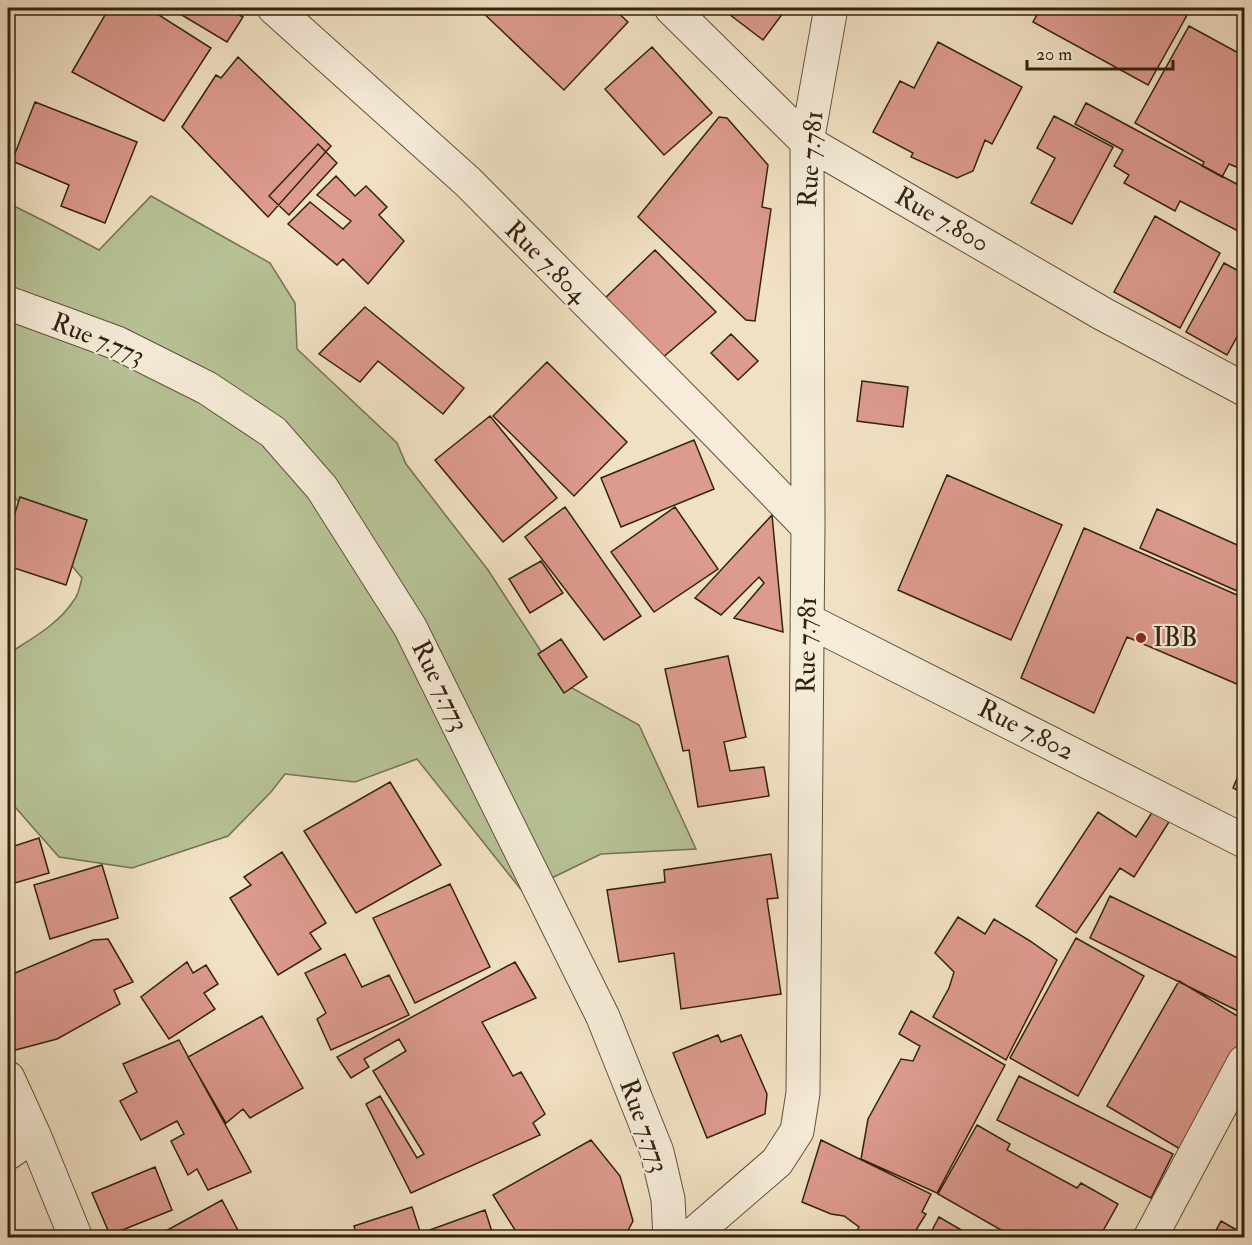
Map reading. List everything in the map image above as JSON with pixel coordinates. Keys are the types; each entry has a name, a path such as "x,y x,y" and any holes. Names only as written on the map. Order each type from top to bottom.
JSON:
{"street":[{"name":"Rue 7.804","path":"274,8 468,182 808,527"},
{"name":"Rue 7.800","path":"671,8 807,142 1104,314 1245,388"},
{"name":"Rue 7.781","path":"689,1238 777,1162 797,1131 803,1093 808,527 807,142 831,8"},
{"name":"Rue 7.773","path":"8,303 117,343 207,387 273,432 322,488 410,627 603,1017 657,1152 668,1199 670,1238"},
{"name":"Rue 7.802","path":"807,620 1245,841"},
{"path":"1150,1238 1245,1062"},
{"path":"8,1078 76,1238"},
{"path":"8,1153 34,1135"}],"green space":[{"path":"151,196 270,263 295,303 297,349 397,443 406,464 488,570 561,682 639,725 696,849 601,854 523,892 417,759 355,782 285,774 271,792 228,836 132,868 59,857 8,799 8,654 44,630 68,609 76,598 82,578 8,489 8,203 99,250"}],"building":[{"path":"109,8 148,8 211,48 164,121 72,72"},
{"path":"170,8 228,8 243,17 227,42"},
{"path":"478,8 613,8 628,22 564,90"},
{"path":"721,8 785,8 786,9 763,40"},
{"path":"1041,8 1191,8 1148,85 1033,22"},
{"path":"1189,26 1244,56 1244,188 1237,184 1239,168 1229,164 1222,177 1202,166 1204,162 1135,123"},
{"path":"938,42 1022,87 992,144 985,140 973,171 957,178 911,157 913,153 873,132 900,81 914,88"},
{"path":"652,47 712,113 664,155 605,89"},
{"path":"238,57 331,146 268,217 182,127 216,75 221,78"},
{"path":"35,102 137,142 105,223 61,206 69,185 12,161"},
{"path":"1086,103 1244,188 1244,224 1240,232 1180,201 1175,211 1124,183 1129,175 1114,166 1123,150 1075,124"},
{"path":"1054,116 1113,147 1072,224 1031,203 1055,158 1037,148"},
{"path":"719,117 727,118 768,165 762,207 771,209 755,321 746,320 638,217"},
{"path":"318,144 337,163 289,215 269,196"},
{"path":"336,176 355,196 366,186 387,207 379,215 404,241 368,284 343,259 337,265 288,224 310,202 343,229 351,221 317,195"},
{"path":"1155,216 1220,253 1180,328 1114,292"},
{"path":"655,250 716,312 661,359 603,300"},
{"path":"1224,263 1244,274 1244,324 1227,355 1186,332"},
{"path":"365,307 464,388 443,414 378,361 360,382 319,354"},
{"path":"731,334 758,361 738,380 711,353"},
{"path":"547,362 627,442 574,496 493,416"},
{"path":"862,381 908,387 903,427 857,421"},
{"path":"490,416 557,498 503,542 435,460"},
{"path":"694,440 714,489 621,527 601,478"},
{"path":"947,475 1062,525 1011,640 898,590"},
{"path":"20,497 87,520 66,585 8,566 8,535"},
{"path":"565,507 641,616 604,640 525,537"},
{"path":"675,507 718,569 654,612 611,552"},
{"path":"1157,509 1244,548 1244,594 1140,548"},
{"path":"772,515 783,632 734,618 764,583 759,577 721,615 695,598"},
{"name":"IBB","path":"1084,528 1244,598 1244,687 1127,637 1094,713 1021,678"},
{"path":"541,561 563,593 530,613 509,579"},
{"path":"561,639 587,677 564,693 538,654"},
{"path":"728,656 746,737 724,742 730,771 764,767 769,796 698,807 689,750 683,751 665,669"},
{"path":"1244,762 1244,794 1233,788"},
{"path":"390,782 441,865 356,913 304,831"},
{"path":"1153,811 1169,822 1134,877 1120,868 1076,933 1036,906 1098,812 1136,837"},
{"path":"39,838 49,873 8,885 8,848"},
{"path":"282,852 326,923 310,933 321,949 278,975 230,898 251,885 244,877"},
{"path":"771,854 778,898 767,899 781,994 681,1009 674,953 619,962 607,890 665,882 664,870"},
{"path":"102,865 118,918 50,939 34,885"},
{"path":"450,884 490,967 415,1003 373,918"},
{"path":"1110,896 1244,961 1244,1014 1090,938"},
{"path":"958,917 985,934 994,919 1057,960 1006,1060 933,1017 949,988 954,972 935,953"},
{"path":"1076,938 1144,976 1078,1096 1010,1058"},
{"path":"108,939 133,982 114,990 120,1004 57,1039 8,1052 8,976 93,940"},
{"path":"345,954 362,987 389,975 409,1015 331,1050 317,1019 326,1013 305,973"},
{"path":"187,962 193,973 206,965 218,984 204,993 215,1009 169,1039 141,997"},
{"path":"515,962 536,998 482,1022 513,1076 521,1072 545,1114 533,1123 540,1135 411,1193 366,1104 380,1096 417,1158 424,1154 373,1071 406,1051 399,1039 364,1059 369,1067 351,1078 337,1057"},
{"path":"1179,981 1244,1020 1244,1037 1180,1149 1107,1106"},
{"path":"911,1011 1005,1065 937,1193 861,1159 868,1119 901,1059 913,1061 920,1046 899,1034"},
{"path":"262,1016 303,1088 250,1118 243,1109 226,1123 188,1057"},
{"path":"718,1035 721,1042 741,1035 767,1094 765,1114 707,1138 673,1053"},
{"path":"179,1040 251,1172 208,1190 197,1169 188,1175 171,1141 184,1134 177,1121 141,1140 120,1101 137,1092 123,1064"},
{"path":"1019,1076 1173,1154 1151,1198 997,1120"},
{"path":"977,1125 1010,1144 1007,1150 1077,1188 1081,1183 1118,1204 1099,1238 1015,1238 938,1194"},
{"path":"591,1140 620,1176 633,1221 624,1238 557,1238 555,1234 547,1238 520,1238 493,1195"},
{"path":"821,1140 931,1194 922,1212 926,1214 911,1238 853,1238 859,1227 844,1216 831,1214 802,1202"},
{"path":"155,1167 172,1210 110,1235 92,1193"},
{"path":"222,1200 242,1238 153,1238"},
{"path":"412,1207 422,1238 357,1238 354,1226"},
{"path":"485,1210 494,1238 429,1238 427,1231"},
{"path":"939,1217 975,1238 928,1238"},
{"path":"1221,1221 1244,1234 1244,1238 1212,1238"}],"place":[{"name":"IBB","path":"1141,638"}]}
